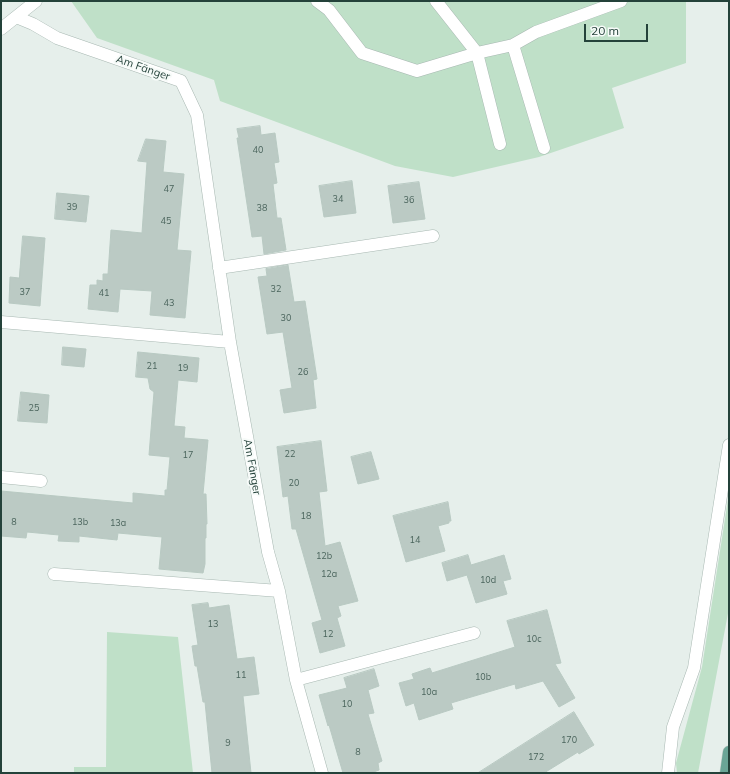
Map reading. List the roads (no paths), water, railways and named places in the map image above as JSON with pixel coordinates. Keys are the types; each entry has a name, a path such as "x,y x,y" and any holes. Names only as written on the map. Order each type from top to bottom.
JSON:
{"main road":[{"path":"726,773 729,752"}],"street":[{"path":"1,29 36,1"},
{"path":"317,1 329,10 362,53 417,71 513,45 536,32 621,1"},
{"path":"436,1 477,54 500,144"},
{"name":"Am Fänger","path":"16,17 33,24 57,38 181,81 196,115 230,342 268,552 279,591 296,680 322,773"},
{"path":"513,45 544,148"},
{"path":"219,268 433,236"},
{"path":"1,322 230,342"},
{"path":"668,773 673,727 694,668 729,445"},
{"path":"1,477 41,481"},
{"path":"54,574 279,591"},
{"path":"296,680 474,633"}]}
